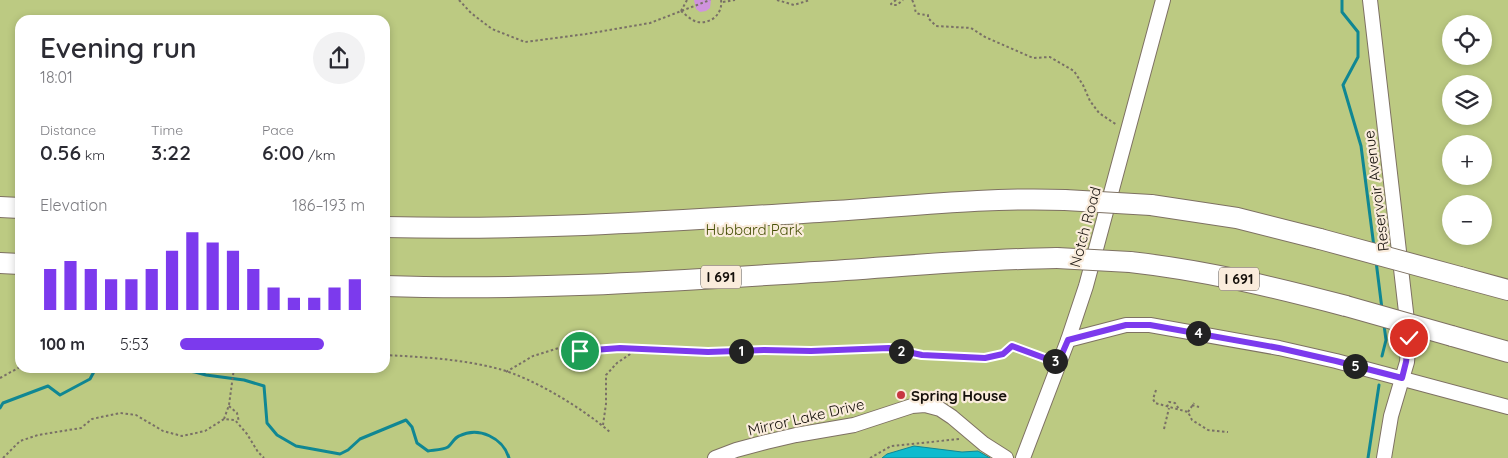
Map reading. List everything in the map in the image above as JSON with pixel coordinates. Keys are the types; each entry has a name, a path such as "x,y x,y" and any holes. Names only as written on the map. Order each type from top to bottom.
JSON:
{"highway":[{"path":"390,226 562,227 995,201 1065,200 1151,205 1237,218 1320,238 1508,290"},
{"path":"0,207 15,208"},
{"name":"I 691","path":"390,286 588,285 1057,258 1130,262 1181,268 1245,280 1346,306 1508,352"},
{"path":"0,263 15,264"}],"street":[{"name":"Notch Road","path":"1023,458 1068,340 1086,286 1163,0"},
{"name":"Reservoir Avenue","path":"1370,0 1409,338 1406,362 1391,416 1384,458"},
{"path":"1068,340 1126,325 1150,325 1288,350 1508,407"},
{"name":"Mirror Lake Drive","path":"715,458 766,442 854,425 912,406 925,405 940,409 1006,458"}],"path":[{"path":"459,0 471,13 492,29 526,42 650,23 710,0"},
{"path":"681,11 687,0"},
{"path":"681,11 698,22 709,21 717,16 721,1 735,0"},
{"path":"777,0 794,4 810,0"},
{"path":"896,0 891,4 892,6 897,5 903,0"},
{"path":"912,0 916,13 928,15 928,18 936,26 971,28 985,37 1033,58 1050,57 1074,72 1099,113 1127,132"},
{"path":"506,372 533,356 565,346 580,351 639,348 708,352 846,351 889,348 922,355 985,358 1003,354 1012,346 1058,363"},
{"path":"602,426 606,404 606,375 617,363 639,348"},
{"path":"390,355 477,364 506,372 537,385 586,413 611,433"},
{"path":"0,378 15,370"},
{"path":"3,458 20,441 38,435 81,428 92,419 120,413 136,415 162,431 182,436 205,431 224,419 229,406 233,373"},
{"path":"1156,390 1154,401 1156,403 1188,412"},
{"path":"1164,429 1168,402 1175,403 1179,410"},
{"path":"1188,412 1193,404 1199,407"},
{"path":"229,406 237,413 239,425"},
{"path":"1188,412 1192,420 1208,430 1228,432"},
{"path":"224,419 235,420 264,458"},
{"path":"870,458 891,446 934,440 947,442 975,436"}],"green space":[{"name":"Hubbard Park","path":"0,0 1508,0 1508,458 0,458"}],"water":[{"path":"914,446 962,452 978,451 990,458 882,458 887,454"}],"building":[{"path":"694,0 711,0 710,8 700,12 696,9"}],"waterway":[{"path":"1342,0 1342,12 1358,32 1358,57 1343,85 1361,146 1374,247"},
{"path":"1376,261 1382,309"},
{"path":"1382,356 1386,340 1384,325"},
{"path":"0,408 3,403 48,386 60,395 90,379 93,373"},
{"path":"199,373 244,380 264,386 267,423 277,435 296,446 340,454 348,450 360,439 406,420 412,427 417,443 428,451 446,448 457,437 474,432 482,433 496,440 506,451 509,458"},
{"path":"1368,458 1379,385"}],"place":[{"name":"Spring House","path":"901,395"}],"route":[{"path":"580,351 620,348 708,352 889,348 922,355 985,358 1003,354 1012,346 1058,363 1068,340 1126,325 1150,325 1279,348 1402,378 1409,338"}]}
